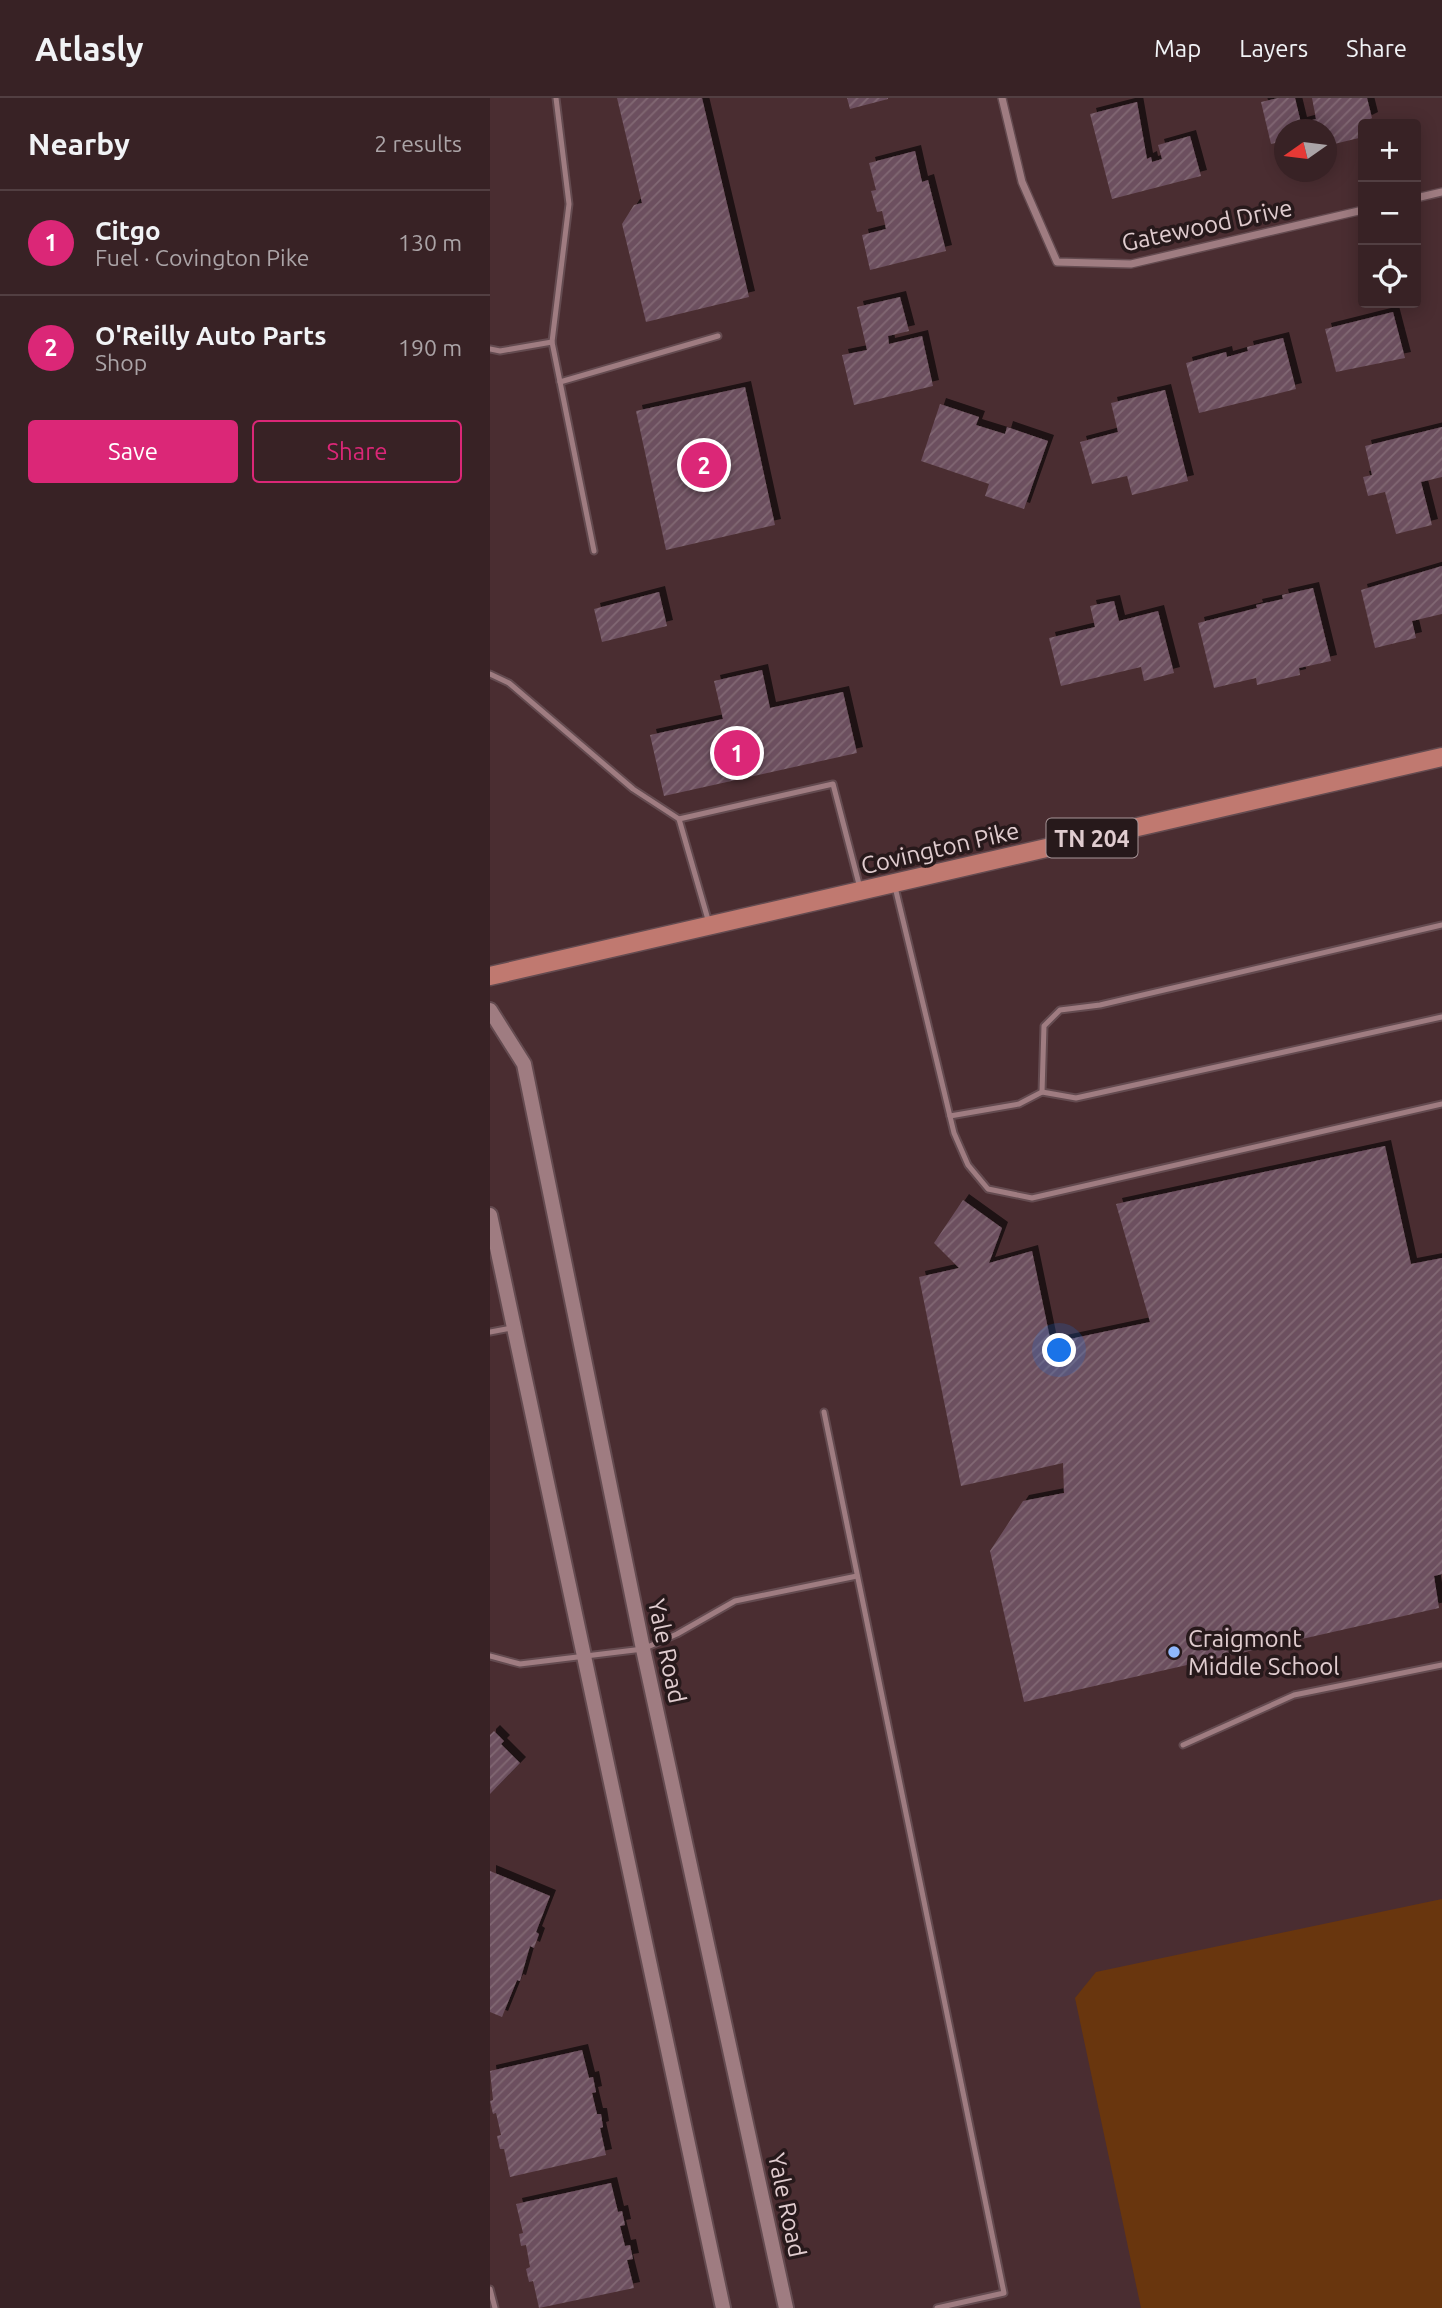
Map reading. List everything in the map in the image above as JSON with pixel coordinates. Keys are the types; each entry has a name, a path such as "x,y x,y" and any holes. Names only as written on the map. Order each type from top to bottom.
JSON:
{"main road":[{"name":"Covington Pike","path":"490,976 1442,757"},
{"name":"Yale Road","path":"490,1010 524,1064 643,1649 786,2308"},
{"path":"490,1215 723,2308"}],"street":[{"name":"Gatewood Drive","path":"1002,98 1022,183 1057,262 1131,264 1358,211"},
{"path":"1421,197 1442,192"}],"lane":[{"path":"556,98 569,204 552,342 594,551"},
{"path":"560,382 718,337"},
{"path":"490,349 500,351 552,342"},
{"path":"490,674 509,683 633,789 679,819 709,926"},
{"path":"679,819 833,784 861,891"},
{"path":"894,884 954,1133 968,1166 988,1189 1032,1198 1442,1104"},
{"path":"1042,1091 1044,1026 1060,1010 1100,1005 1442,925"},
{"path":"950,1116 1019,1104 1042,1091 1076,1098 1442,1017"},
{"path":"490,1332 514,1327"},
{"path":"824,1412 1004,2292 937,2308"},
{"path":"490,1656 520,1664 643,1649 677,1634 735,1601 857,1576"},
{"path":"1183,1745 1294,1695 1442,1665"},
{"path":"490,2289 495,2308"}],"shaded area":[{"path":"1442,1899 1442,2308 1141,2308 1075,1998 1096,1972"}],"building":[{"path":"617,98 702,98 749,297 646,322 622,224 634,205 642,203"},
{"path":"847,98 888,98 888,99 850,109"},
{"path":"1295,98 1300,119 1274,119 1274,143 1271,144 1261,102"},
{"path":"1312,98 1367,98 1372,118 1358,119 1358,138 1337,143 1337,119 1316,119"},
{"path":"1137,102 1147,159 1151,157 1152,162 1162,159 1158,145 1190,136 1201,176 1112,199 1090,114"},
{"path":"915,151 922,182 928,180 946,251 870,270 862,235 886,229 882,211 877,212 871,191 876,190 869,163"},
{"path":"900,297 909,331 888,336 889,344 922,336 933,386 854,405 842,355 867,350 857,307"},
{"path":"1393,312 1405,358 1336,372 1325,329"},
{"path":"1283,338 1296,389 1199,413 1186,363 1226,352 1227,357 1248,351 1247,347"},
{"path":"745,387 775,525 666,550 636,411"},
{"path":"1165,390 1188,481 1132,495 1127,476 1092,484 1080,442 1118,432 1111,403"},
{"path":"940,404 979,417 976,425 1005,434 1007,427 1048,441 1024,509 985,496 989,484 921,461"},
{"path":"1442,427 1442,477 1421,482 1432,525 1396,534 1385,492 1368,496 1363,477 1372,475 1365,446"},
{"path":"1442,566 1442,614 1412,621 1416,638 1375,648 1361,590"},
{"path":"1313,588 1331,661 1299,668 1300,675 1257,685 1256,678 1214,688 1198,623 1257,608 1256,605 1283,599 1282,595"},
{"path":"659,592 667,626 602,642 594,609"},
{"path":"1114,601 1119,621 1158,611 1174,673 1144,681 1141,667 1061,686 1049,638 1095,627 1090,606"},
{"path":"762,670 770,708 843,692 857,753 664,796 650,735 723,719 714,681"},
{"path":"1385,1146 1411,1264 1442,1258 1442,1574 1434,1576 1439,1608 1024,1702 990,1551 1023,1501 1064,1493 1063,1463 961,1486 919,1277 959,1268 934,1243 963,1200 1002,1228 989,1263 1032,1251 1051,1343 1150,1322 1116,1204"},
{"path":"494,1731 504,1741 501,1744 520,1763 490,1794 490,1735"},
{"path":"490,1871 550,1896 536,1932 539,1934 534,1948 530,1946 520,1981 517,1980 502,2017 490,2012"},
{"path":"582,2050 589,2078 593,2077 596,2092 592,2093 597,2114 601,2114 603,2127 600,2128 606,2155 510,2177 504,2149 500,2149 497,2136 501,2135 496,2113 493,2114 490,2101 493,2100 490,2071"},
{"path":"611,2183 618,2212 622,2211 625,2225 620,2226 625,2246 630,2245 633,2259 627,2260 634,2288 539,2308 533,2281 529,2282 526,2269 530,2267 526,2245 521,2246 519,2234 523,2233 516,2204"}],"place":[{"name":"O'Reilly Auto Parts","path":"704,465"},
{"name":"Citgo","path":"737,753"},
{"name":"Craigmont Middle School","path":"1174,1652"}]}
